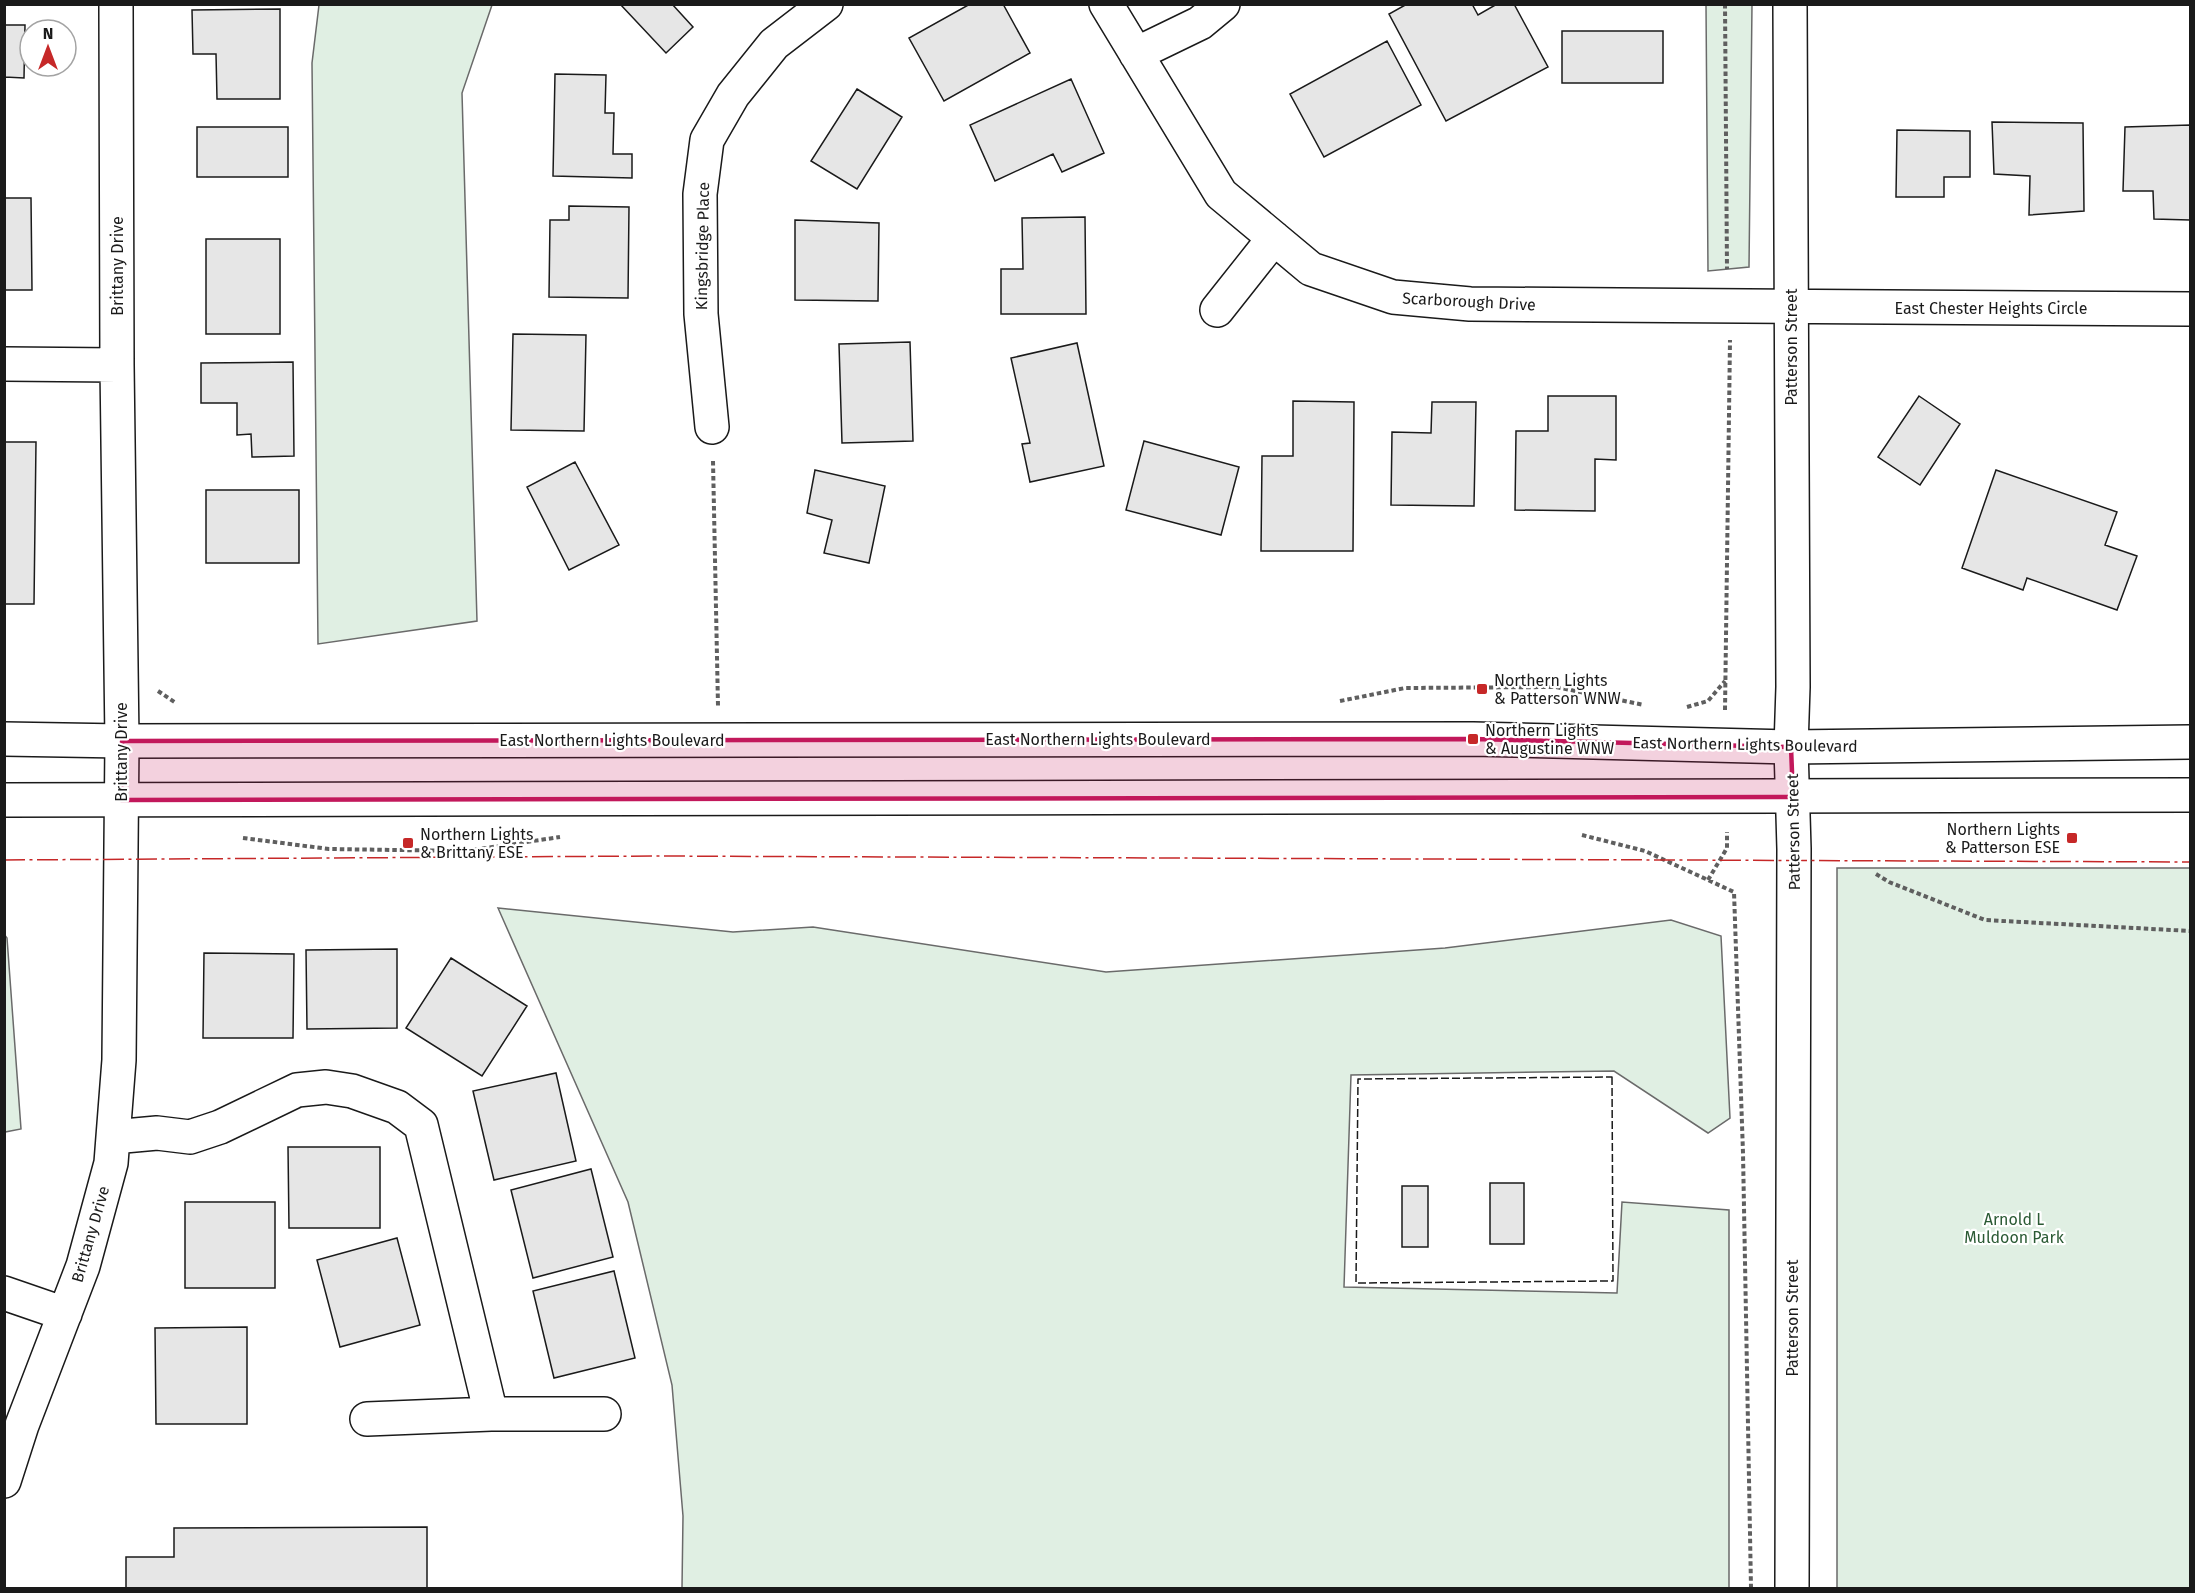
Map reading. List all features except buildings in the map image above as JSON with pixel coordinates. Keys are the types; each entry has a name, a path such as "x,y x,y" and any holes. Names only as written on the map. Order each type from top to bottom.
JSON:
{"street":[{"name":"Brittany Drive","path":"4,1481 22,1425 83,1266 111,1163 119,1060 122,741 117,364 116,4"},
{"name":"Kingsbridge Place","path":"712,427 701,314 700,194 707,140 733,95 774,44 826,4"},
{"name":"Scarborough Drive","path":"1106,4 1221,194 1311,269 1393,297 1470,304 1791,307"},
{"path":"1136,54 1200,23 1223,4"},
{"name":"Patterson Street","path":"1790,4 1793,675 1791,747 1794,861 1792,1588"},
{"path":"1217,310 1274,238"},
{"name":"East Chester Heights Circle","path":"1791,307 2190,309"},
{"path":"4,364 117,364"},
{"name":"East Northern Lights Boulevard","path":"4,739 122,741 1473,739 1791,747 2190,742"},
{"path":"4,800 2190,795"},
{"path":"113,1137 157,1133 190,1137 220,1127 297,1090 326,1087 352,1091 397,1107 421,1125 491,1414"},
{"path":"4,1293 65,1314"},
{"path":"368,1419 491,1414 604,1414"}],"path":[{"path":"712,427 718,707"},
{"path":"1725,649 1725,681"},
{"path":"1581,834 1645,851 1734,892 1743,1165 1751,1588"},
{"path":"238,837 329,849 466,851 567,836"},
{"path":"1708,880 1727,848"},
{"path":"1876,874 1889,882 1985,920 2190,932"}],"highlighted area":[{"path":"1473,739 1791,747 1793,797 121,800 122,741"}],"green space":[{"path":"319,5 492,5 462,93 477,621 318,644 312,63"},
{"path":"1706,5 1752,5 1749,267 1708,271"},
{"name":"Arnold L Muldoon Park","path":"1837,868 2190,868 2190,1588 1837,1588"},
{"path":"498,908 733,932 813,927 1106,972 1445,948 1671,920 1721,936 1730,1118 1708,1133 1614,1071 1351,1075 1344,1287 1617,1293 1622,1202 1729,1210 1729,1588 682,1588 683,1516 672,1385 628,1202"},
{"path":"4,934 7,938 21,1129 5,1132"}],"fence":[{"path":"1612,1077 1613,1281 1356,1283 1358,1079 1612,1077"}],"power":[{"path":"4,860 653,856 2190,862"}],"place":[{"name":"Northern Lights & Patterson WNW","path":"1482,689"},
{"name":"Northern Lights & Augustine WNW","path":"1473,739"},
{"name":"Northern Lights & Patterson ESE","path":"2072,838"},
{"name":"Northern Lights & Brittany ESE","path":"408,843"}]}
